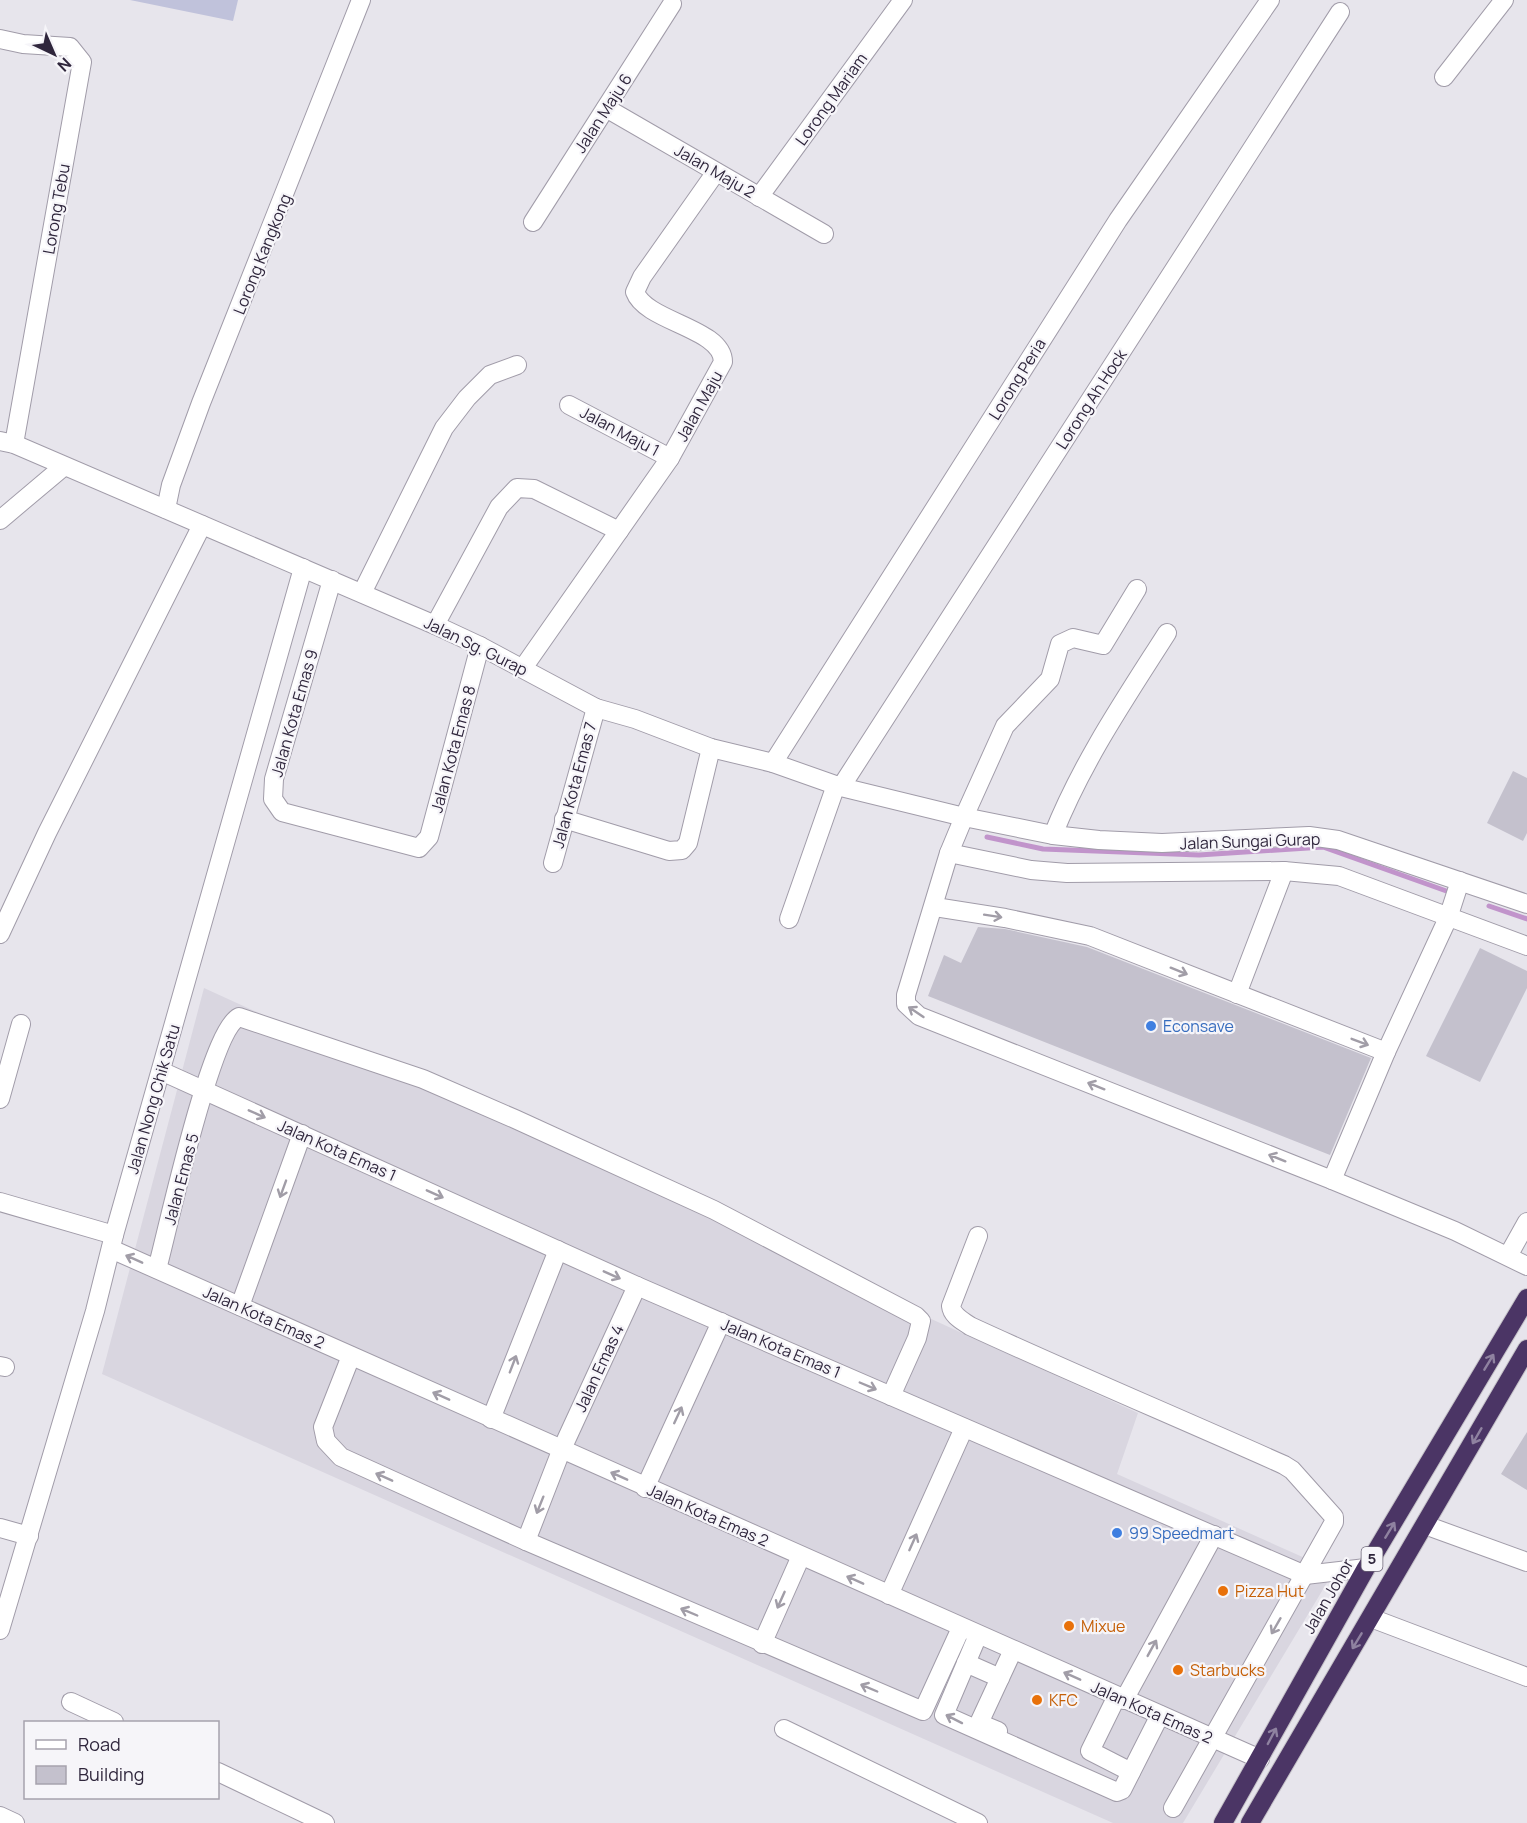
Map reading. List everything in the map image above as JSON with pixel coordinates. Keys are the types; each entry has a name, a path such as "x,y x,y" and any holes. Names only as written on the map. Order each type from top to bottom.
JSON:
{"highway":[{"name":"Jalan Johor","path":"1223,1823 1366,1568 1527,1298"},
{"name":"5","path":"1250,1823 1527,1349"}],"street":[{"name":"Lorong Kangkong","path":"166,509 171,485 201,403 361,0"},
{"name":"Lorong Mariam","path":"759,197 903,0"},
{"name":"Lorong Peria","path":"773,763 1118,220 1270,0"},
{"path":"1444,77 1504,0"},
{"name":"Jalan Maju 6","path":"533,222 672,4"},
{"name":"Lorong Ah Hock","path":"789,919 839,786 1340,12"},
{"name":"Lorong Tebu","path":"0,39 23,44 70,47 82,62 7,443"},
{"name":"Jalan Maju 2","path":"606,108 824,234"},
{"name":"Jalan Maju","path":"523,668 670,458 723,362 723,356 712,342 638,298 635,292 642,277 716,171"},
{"path":"362,593 444,428 467,398 490,375 517,365"},
{"name":"Jalan Maju 1","path":"569,405 670,458"},
{"name":"Jalan Sg. Gurap","path":"7,443 332,579 435,625 523,668 596,708 635,719 711,748 773,763 839,786 964,817"},
{"path":"0,520 63,467"},
{"path":"435,625 499,507 517,488 534,489 619,531"},
{"path":"0,934 47,833 202,525"},
{"name":"Jalan Nong Chik Satu","path":"0,1630 29,1536 303,568"},
{"name":"Jalan Kota Emas 9","path":"332,579 274,779 273,799 282,812 419,848"},
{"path":"1137,589 1103,645 1073,638 1060,644 1050,679 1005,726 949,853 935,907 906,995 906,1004 915,1014 1332,1180 1455,1231 1527,1266"},
{"path":"1053,835 1071,789 1090,754 1167,633"},
{"name":"Jalan Kota Emas 8","path":"419,848 429,837 480,646"},
{"name":"Jalan Kota Emas 7","path":"553,863 596,708"},
{"path":"564,819 669,851 681,850 688,843 711,748"},
{"name":"Jalan Sungai Gurap","path":"964,817 1053,835 1162,843 1309,836 1338,840 1527,904"},
{"path":"949,853 1031,870 1067,873 1284,871 1340,876 1527,946"},
{"path":"1237,994 1284,871"},
{"path":"1332,1180 1386,1052 1448,918 1460,881"},
{"path":"935,907 1090,936 1386,1052"},
{"name":"Jalan Emas 5","path":"157,1269 204,1090 221,1042 231,1023 239,1017 423,1078 714,1210 916,1316 921,1320 917,1338 891,1396"},
{"path":"0,1099 4,1071 21,1024"},
{"name":"Jalan Kota Emas 1","path":"161,1071 637,1286 1305,1575"},
{"path":"240,1306 302,1134"},
{"name":"Jalan Kota Emas 2","path":"0,1202 112,1242 157,1269 561,1451 1260,1759"},
{"path":"1508,1256 1527,1222"},
{"path":"978,1236 957,1287 951,1306 953,1313 980,1331 1292,1470 1334,1517 1334,1522 1305,1575 1173,1808"},
{"path":"491,1419 558,1250"},
{"name":"Jalan Emas 4","path":"526,1541 561,1451 637,1286"},
{"path":"645,1488 721,1322"},
{"path":"351,1356 323,1426 326,1441 341,1457 526,1541 923,1711 970,1631"},
{"path":"889,1595 964,1428"},
{"path":"1425,1525 1527,1562"},
{"path":"0,1528 29,1536"},
{"path":"1131,1772 1090,1751 1214,1535"},
{"path":"762,1644 801,1556"},
{"path":"1305,1575 1366,1568"},
{"path":"1371,1618 1527,1677"},
{"path":"970,1631 966,1663 944,1715 1088,1779 1120,1792 1160,1715"},
{"path":"1012,1650 981,1724 1083,1769 1088,1779"},
{"path":"966,1663 1000,1678"},
{"path":"71,1702 112,1721"},
{"path":"784,1729 978,1823"},
{"path":"219,1772 325,1823"},
{"path":"0,1816 15,1823"}],"shaded area":[{"path":"130,0 238,0 233,21"},
{"path":"204,988 1138,1413 1117,1474 1334,1571 1183,1823 1113,1823 102,1374"}],"building":[{"path":"1513,771 1527,778 1527,833 1523,841 1487,823"},
{"name":"Econsave","path":"978,927 1005,929 1087,947 1371,1058 1330,1155 928,996 944,955 961,963"},
{"path":"1480,948 1527,971 1527,988 1480,1082 1426,1056"},
{"path":"1527,1432 1527,1490 1501,1474"}],"waterway":[{"path":"987,837 1043,849 1199,855 1323,847 1452,893"},
{"path":"1489,906 1527,919"}],"place":[{"name":"Econsave","path":"1151,1026"},
{"name":"99 Speedmart","path":"1117,1533"},
{"name":"Pizza Hut","path":"1223,1591"},
{"name":"Mixue","path":"1069,1626"},
{"name":"Starbucks","path":"1178,1670"},
{"name":"KFC","path":"1037,1700"}]}
